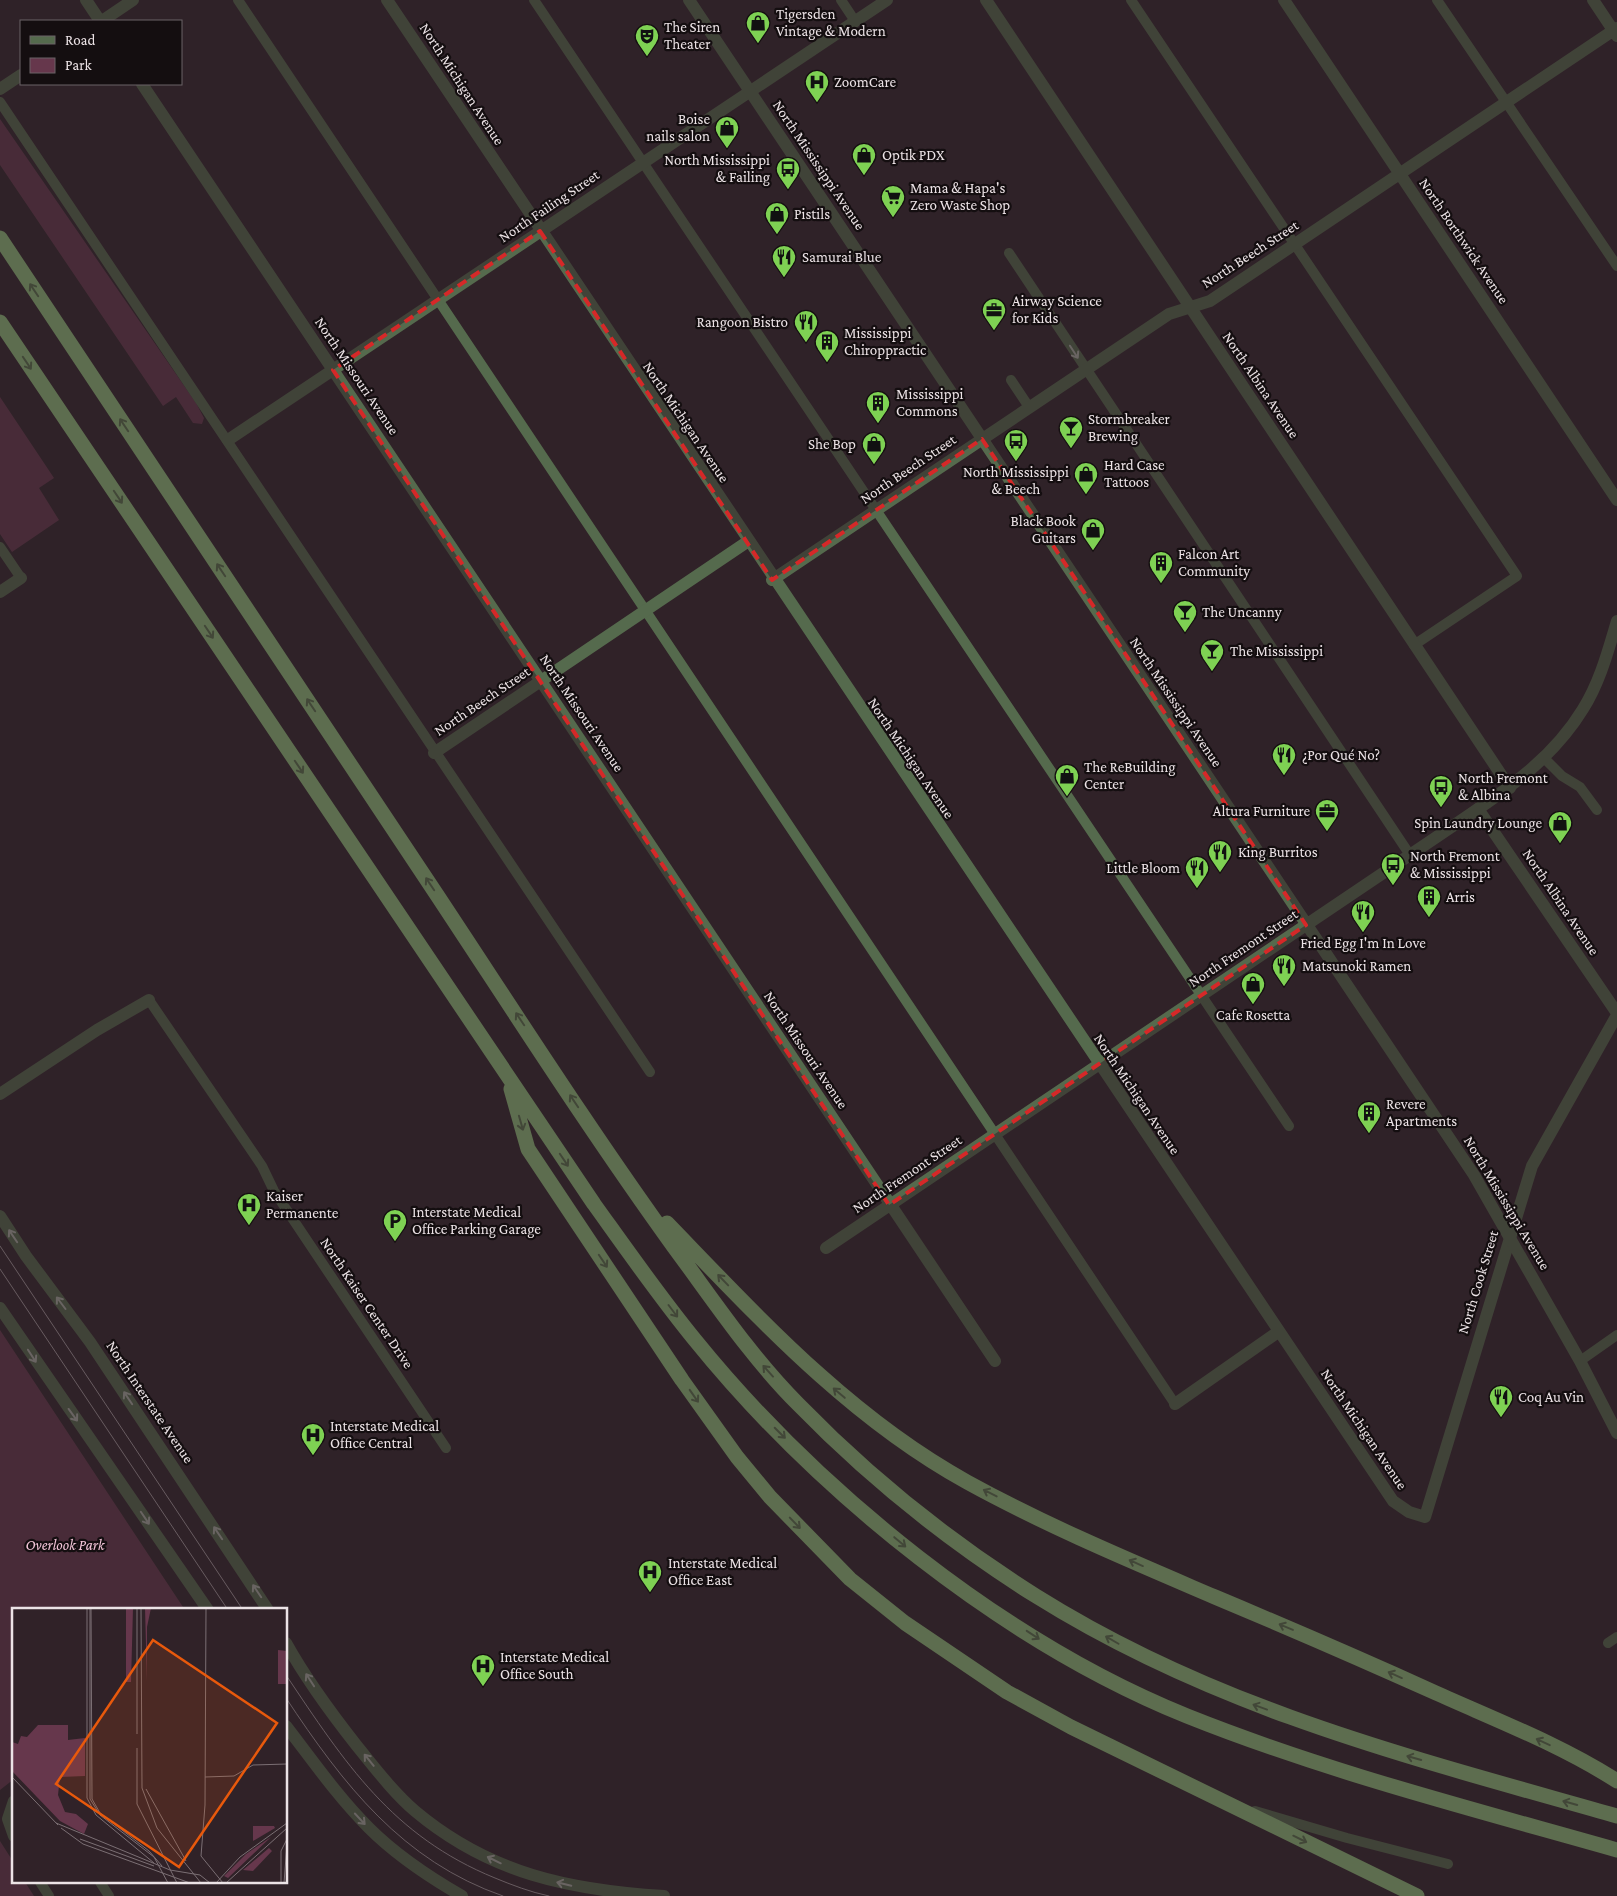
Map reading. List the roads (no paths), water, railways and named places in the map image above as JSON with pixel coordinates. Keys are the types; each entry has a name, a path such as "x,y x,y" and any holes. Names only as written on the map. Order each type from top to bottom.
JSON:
{"highway":[{"path":"0,238 630,1186 751,1352 796,1403 852,1456 961,1545 1036,1596 1130,1650 1183,1676 1251,1704 1355,1741 1617,1816"},
{"path":"0,322 507,1076 643,1272 695,1340 737,1388 811,1464 912,1552 972,1596 1056,1650 1134,1691 1185,1715 1339,1771 1612,1848"},
{"path":"507,1076 528,1149 682,1380 737,1458 844,1573 905,1623 1007,1692 1071,1727 1417,1896"},
{"path":"630,1186 781,1341 848,1400 916,1450 965,1481 1047,1523 1331,1646 1557,1749 1617,1781"}],"street":[{"path":"86,0 100,20"},
{"path":"103,20 133,0"},
{"name":"North Michigan Avenue","path":"387,0 772,580 1393,1501 1409,1512 1425,1517"},
{"name":"North Mississippi Avenue","path":"689,0 1474,1175 1580,1361 1617,1433"},
{"name":"North Failing Street","path":"228,440 887,0"},
{"name":"North Albina Avenue","path":"986,0 1510,788"},
{"name":"North Borthwick Avenue","path":"1284,0 1617,500"},
{"path":"1593,0 1616,32"},
{"name":"North Beech Street","path":"772,580 1168,314 1210,301 1507,102 1616,32"},
{"path":"0,89 20,75"},
{"name":"North Missouri Avenue","path":"143,85 995,1361"},
{"name":"North Beech Street","path":"434,753 747,542"},
{"path":"0,592 21,578"},
{"name":"North Fremont Street","path":"826,1248 1510,788 1544,758 1569,730 1587,702 1602,669 1617,620"},
{"name":"North Albina Avenue","path":"1478,808 1617,1014"},
{"path":"0,1094 97,1030 149,1000"},
{"name":"North Cook Street","path":"1425,1517 1532,1166 1617,1014"},
{"name":"North Interstate Avenue","path":"0,1216 26,1256 90,1342 267,1608"},
{"path":"0,1308 207,1608"},
{"path":"1175,1404 1278,1332"},
{"path":"288,1646 335,1717 375,1768 414,1810 444,1834 504,1865 539,1878 609,1892 664,1896"},
{"path":"288,1729 328,1781 370,1829 408,1862 462,1896"},
{"path":"12,1807 8,1819 12,1832"}],"lane":[{"path":"238,0 1175,1404"},
{"path":"534,0 642,164 1289,1126"},
{"path":"841,0 855,21"},
{"path":"1131,0 1517,576 1414,645"},
{"path":"1437,0 1617,266"},
{"path":"0,102 228,440 434,753 650,1072"},
{"path":"1009,253 1410,855"},
{"path":"1011,380 1029,407"},
{"path":"0,547 21,578"},
{"path":"1544,758 1562,776 1580,787 1597,810"},
{"name":"North Kaiser Center Drive","path":"149,1000 262,1166 274,1191 446,1448"},
{"path":"1580,1361 1617,1335"},
{"path":"1225,1802 1347,1838 1448,1864"},
{"path":"41,1884 49,1896"},
{"path":"101,1884 109,1896"}],"tram line":[{"path":"0,1246 242,1608"},
{"path":"0,1269 227,1608"},
{"path":"288,1678 351,1767 399,1819 427,1841 459,1861 495,1878 549,1896"},
{"path":"288,1701 353,1789 405,1841 434,1862 467,1881 503,1896"}],"place":[{"name":"Tigersden Vintage & Modern","path":"758,44"},
{"name":"The Siren Theater","path":"647,57"},
{"name":"ZoomCare","path":"817,103"},
{"name":"Boise nails salon","path":"727,149"},
{"name":"Optik PDX","path":"864,176"},
{"name":"North Mississippi & Failing","path":"788,190"},
{"name":"Mama & Hapa's Zero Waste Shop","path":"893,218"},
{"name":"Pistils","path":"777,235"},
{"name":"Samurai Blue","path":"784,278"},
{"name":"Airway Science for Kids","path":"994,331"},
{"name":"Rangoon Bistro","path":"806,343"},
{"name":"Mississippi Chiroppractic","path":"827,363"},
{"name":"Mississippi Commons","path":"878,424"},
{"name":"Stormbreaker Brewing","path":"1071,449"},
{"name":"North Mississippi & Beech","path":"1016,462"},
{"name":"She Bop","path":"874,465"},
{"name":"Hard Case Tattoos","path":"1086,495"},
{"name":"Black Book Guitars","path":"1093,551"},
{"name":"Falcon Art Community","path":"1161,584"},
{"name":"The Uncanny","path":"1185,633"},
{"name":"The Mississippi","path":"1212,672"},
{"name":"¿Por Qué No?","path":"1284,776"},
{"name":"The ReBuilding Center","path":"1067,797"},
{"name":"North Fremont & Albina","path":"1441,808"},
{"name":"Altura Furniture","path":"1327,832"},
{"name":"Spin Laundry Lounge","path":"1560,844"},
{"name":"King Burritos","path":"1220,873"},
{"name":"North Fremont & Mississippi","path":"1393,886"},
{"name":"Little Bloom","path":"1197,889"},
{"name":"Arris","path":"1429,918"},
{"name":"Fried Egg I'm In Love","path":"1363,933"},
{"name":"Matsunoki Ramen","path":"1284,987"},
{"name":"Cafe Rosetta","path":"1253,1005"},
{"name":"Revere Apartments","path":"1369,1134"},
{"name":"Kaiser Permanente","path":"249,1226"},
{"name":"Interstate Medical Office Parking Garage","path":"395,1242"},
{"name":"Coq Au Vin","path":"1501,1418"},
{"name":"Interstate Medical Office Central","path":"313,1456"},
{"name":"Interstate Medical Office East","path":"650,1593"},
{"name":"Interstate Medical Office South","path":"483,1687"}],"park label":[{"name":"Overlook Park","path":"65,1545"}]}
